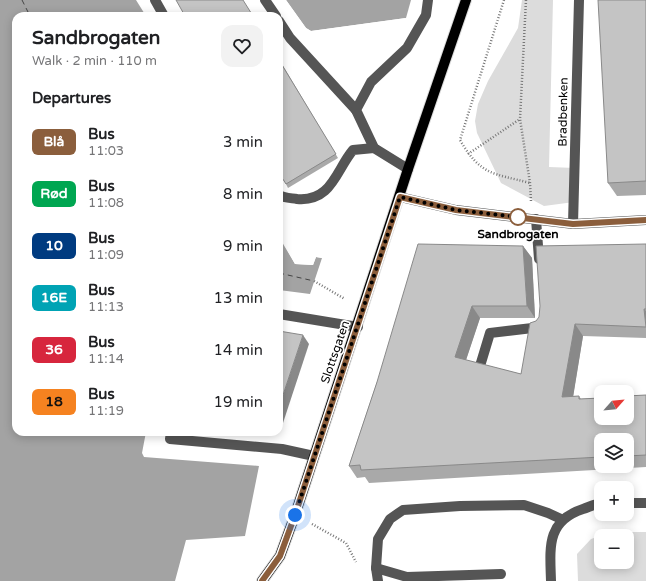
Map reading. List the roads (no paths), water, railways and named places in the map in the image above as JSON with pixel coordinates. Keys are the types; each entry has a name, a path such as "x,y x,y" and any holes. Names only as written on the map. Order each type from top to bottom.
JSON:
{"main road":[{"path":"400,197 408,169 466,0"},
{"name":"Slottsgaten","path":"262,581 280,556 295,515 400,197"}],"street":[{"path":"155,0 162,12"},
{"path":"265,0 273,12"},
{"path":"356,110 371,82 407,48 426,15 428,0"},
{"name":"Bradbenken","path":"573,224 579,0"},
{"path":"283,27 290,38 356,110 374,148 408,169"},
{"path":"283,197 303,199 315,197 328,188 338,177 344,161 353,150 374,148"},
{"path":"400,197 456,210 573,224 646,220"},
{"path":"534,219 539,266"},
{"path":"283,315 358,327"},
{"path":"480,366 490,333 541,328 542,318"},
{"path":"170,436 170,439 282,449 314,456"},
{"path":"634,503 646,503"},
{"path":"378,581 376,568 378,539 390,519 402,510 460,506 524,505 561,519"},
{"path":"551,581 551,540 561,519 576,511 594,506"},
{"path":"376,568 407,577 501,574"}],"place":[{"name":"Sandbrogaten","path":"518,217"}]}
